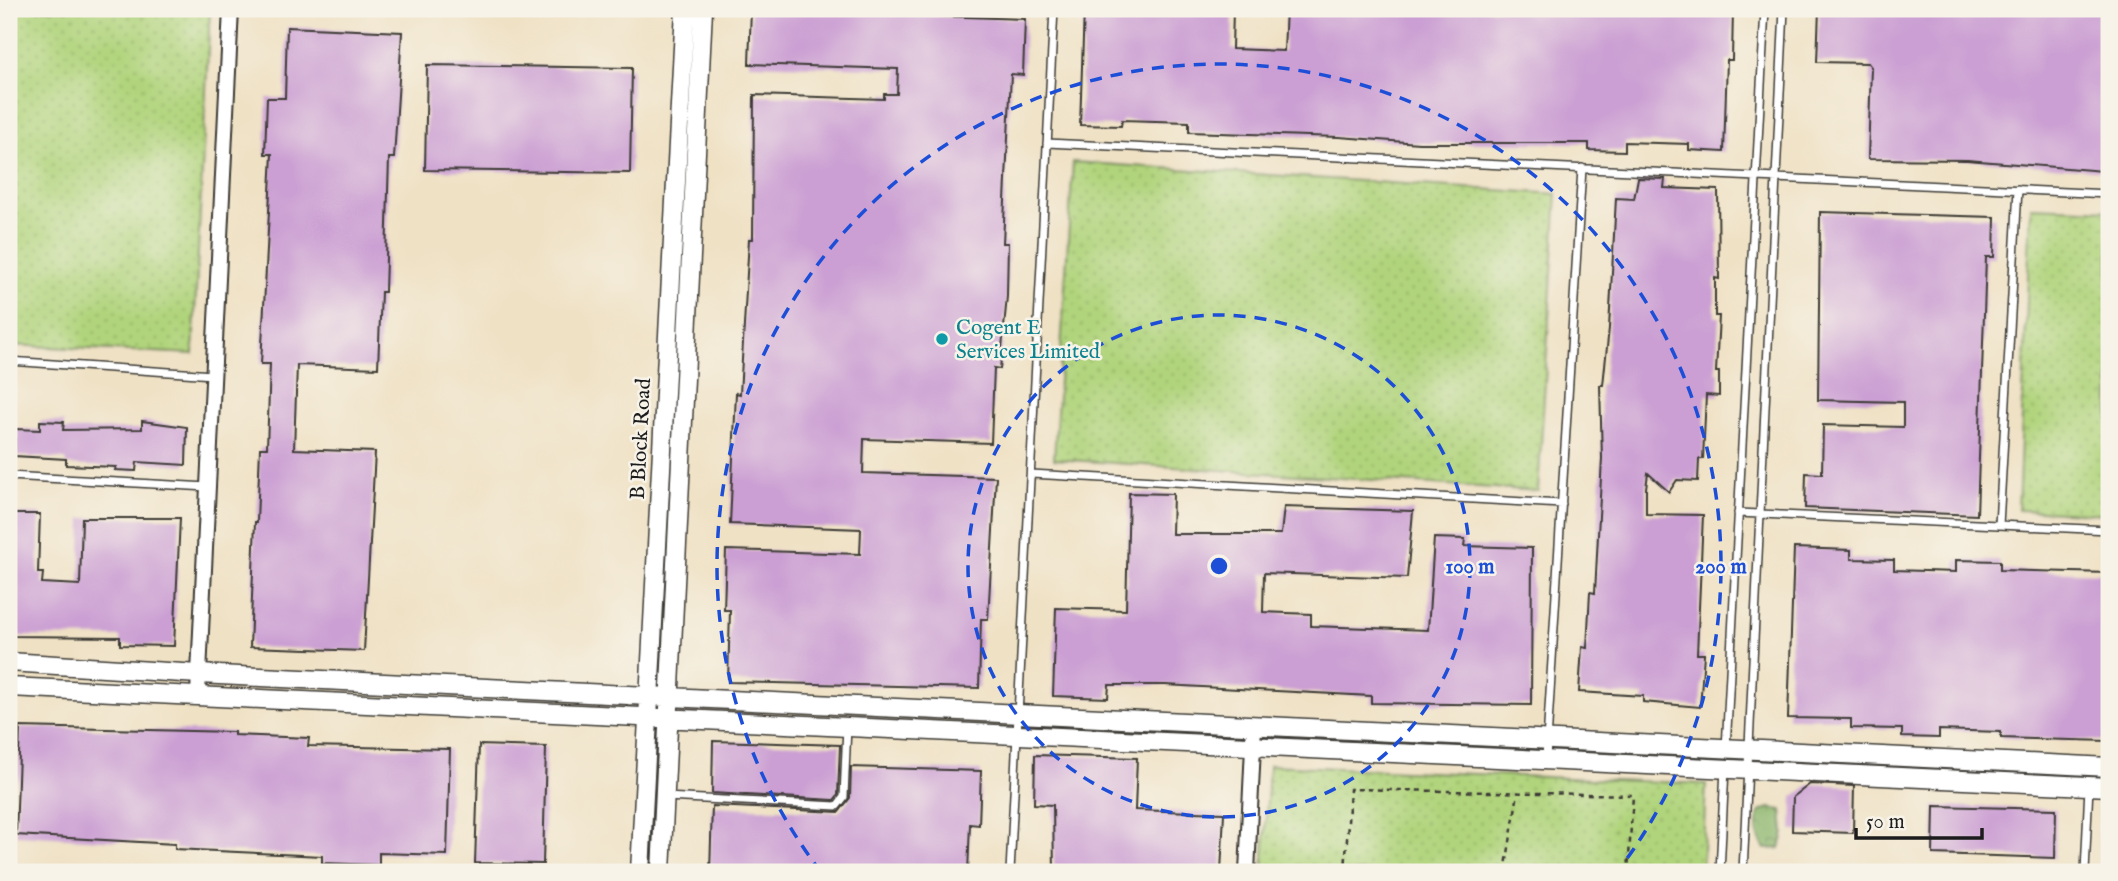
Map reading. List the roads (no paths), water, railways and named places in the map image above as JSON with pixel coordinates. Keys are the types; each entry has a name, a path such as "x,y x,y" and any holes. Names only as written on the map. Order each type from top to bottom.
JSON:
{"street":[{"path":"198,694 231,9"},
{"name":"B Block Road","path":"640,872 685,9"},
{"name":"B Block Road","path":"661,872 703,9"},
{"path":"9,662 199,674 1018,714 1254,735"},
{"path":"9,687 1018,733 1254,735 1748,759 2109,767"},
{"path":"1247,872 1254,735"},
{"path":"1748,759 2109,787"}],"lane":[{"path":"1010,872 1054,9"},
{"path":"1720,872 1765,9"},
{"path":"1743,872 1784,9"},
{"path":"1047,143 2109,194"},
{"path":"1547,749 1582,169"},
{"path":"1999,525 2018,189"},
{"path":"9,360 214,375"},
{"path":"1031,474 1562,504"},
{"path":"9,476 208,487"},
{"path":"1738,513 2109,530"},
{"path":"665,797 837,806 844,796 848,726"},
{"path":"2085,872 2090,766"}],"place":[{"name":"Cogent E Services Limited","path":"942,339"}]}
